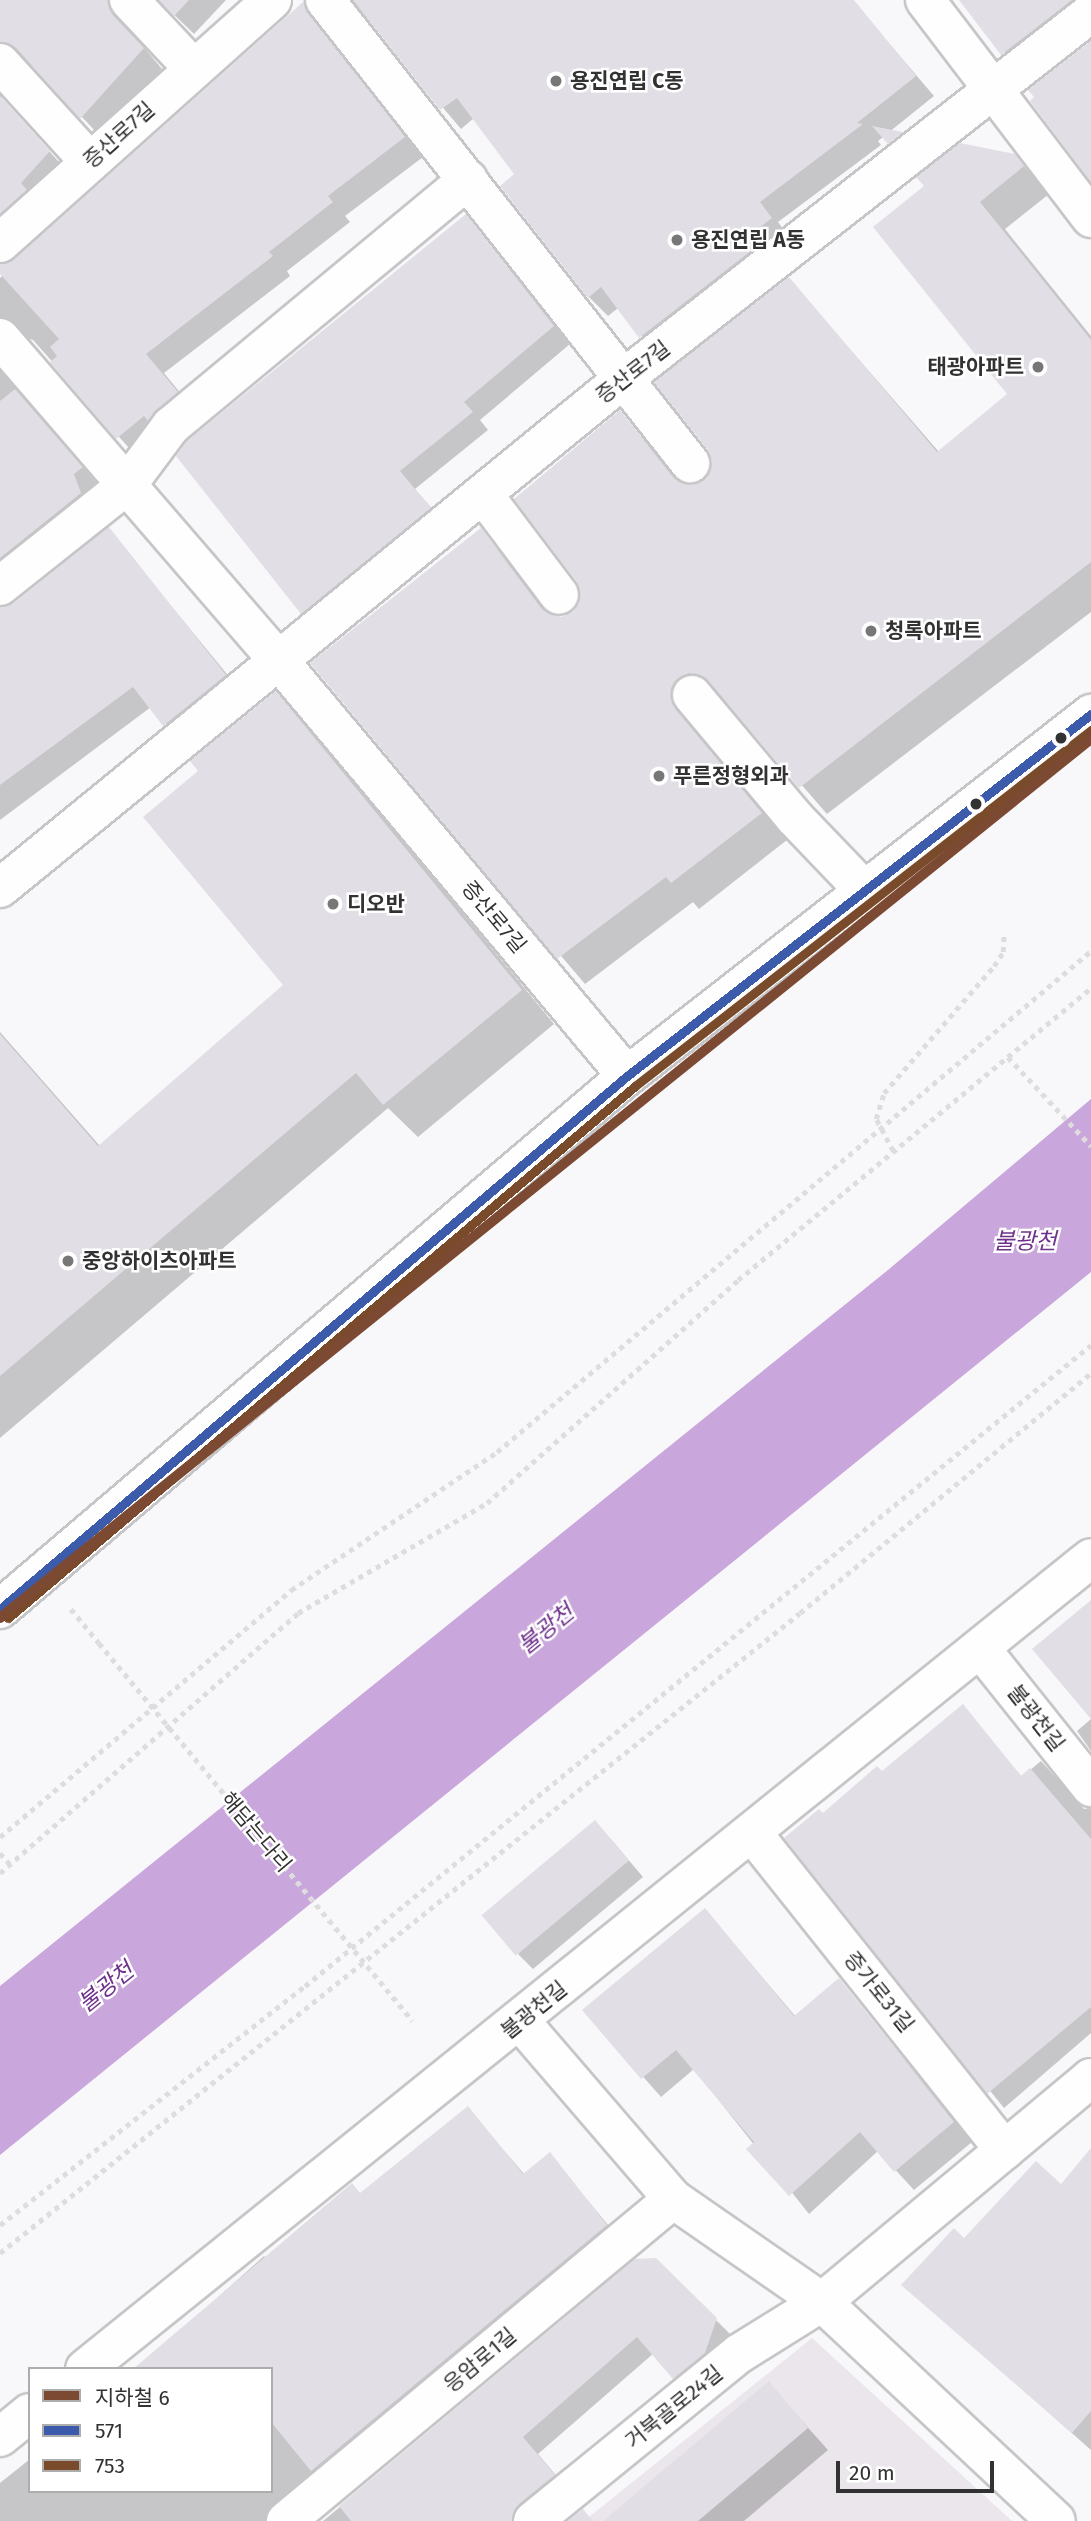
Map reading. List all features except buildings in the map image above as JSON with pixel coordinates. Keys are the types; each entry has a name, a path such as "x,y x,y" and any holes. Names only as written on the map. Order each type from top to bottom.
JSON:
{"street":[{"path":"129,0 193,68"},
{"name":"증산로7길","path":"0,243 272,0"},
{"path":"325,0 690,463"},
{"path":"925,0 1091,218"},
{"name":"증산로7길","path":"0,888 280,662 623,379 995,93 1091,13"},
{"path":"0,63 89,162"},
{"path":"0,586 127,485 171,426 468,179"},
{"name":"증산로7길","path":"0,338 280,662 628,1076"},
{"path":"484,494 559,595"},
{"path":"692,695 794,817 867,893"},
{"path":"0,1609 628,1076 867,893 1091,714"},
{"name":"불광천길","path":"88,2367 753,1834 1091,1558"},
{"name":"불광천길","path":"981,1648 1091,1787"},
{"name":"증가로31길","path":"753,1834 1004,2150"},
{"path":"520,2021 673,2199 822,2302 1056,2521"},
{"path":"822,2302 1091,2078"},
{"name":"응암로1길","path":"286,2521 673,2199"},
{"name":"거북골로24길","path":"533,2521 740,2353 822,2302"},
{"path":"0,2437 28,2415"}],"path":[{"path":"893,1151 878,1130 876,1119 884,1093 995,966 1003,952 1004,934"},
{"path":"0,1837 291,1590 496,1452 1091,951"},
{"path":"0,1872 298,1613 486,1503 738,1280 1091,988"},
{"path":"1008,1057 1091,1146"},
{"path":"0,2224 316,1977 1091,1345"},
{"path":"0,2253 800,1613 1091,1373"},
{"name":"해담는다리","path":"99,1643 414,2021"},
{"path":"0,1853 10,1864"}],"shaded area":[{"path":"812,2338 1012,2521 584,2521"}],"water":[{"name":"불광천","path":"1091,1099 1091,1272 0,2155 0,1986 888,1270"}],"metro line":[{"name":"6","path":"0,1618 1091,739"}],"transit line":[{"name":"571","path":"0,1609 627,1076 1091,714"},
{"name":"753","path":"8,1618 635,1086 1091,730"}],"place":[{"name":"용진연립 C동","path":"556,81"},
{"name":"용진연립 A동","path":"677,240"},
{"name":"태광아파트","path":"1038,367"},
{"name":"청록아파트","path":"871,631"},
{"name":"푸른정형외과","path":"659,776"},
{"name":"디오반","path":"333,904"},
{"name":"중앙하이츠아파트","path":"68,1261"}]}
